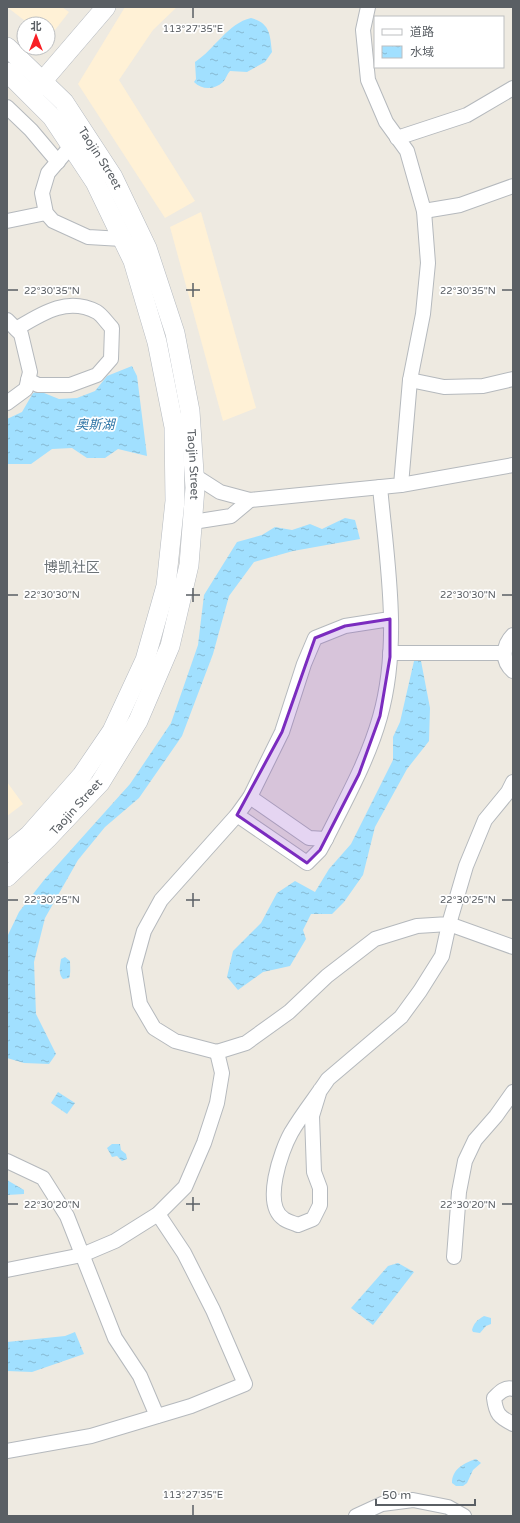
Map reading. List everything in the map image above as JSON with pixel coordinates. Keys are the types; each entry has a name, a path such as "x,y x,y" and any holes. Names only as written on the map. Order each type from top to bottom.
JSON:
{"street":[{"path":"36,88 106,7"},
{"path":"368,7 363,30 368,80 386,122 407,152 424,211 428,263 423,314 410,380 401,485"},
{"name":"Taojin Street","path":"7,47 36,88 52,117 95,182 133,261 159,350 174,427 174,501 166,586 145,660 115,724 82,775 29,834 7,853"},
{"name":"Taojin Street","path":"7,72 64,102 113,177 147,248 175,333 190,411 194,476 193,522 189,565 170,646 138,721 100,783 49,837 7,877"},
{"path":"397,138 467,115 513,88"},
{"path":"7,107 31,130 58,162"},
{"path":"71,146 48,173 42,193 46,213 52,221 88,237 122,239"},
{"path":"424,211 460,205 513,186"},
{"path":"7,221 46,213"},
{"path":"7,403 26,389 28,380 30,372 20,334 11,325 46,310 79,305 98,312 112,328 111,359 96,375 70,385 38,386 28,380"},
{"path":"410,380 444,387 483,386 513,379"},
{"path":"194,476 220,492 250,500 401,485 513,465"},
{"path":"237,815 307,863 320,850 359,774 380,716 390,652 390,594 380,487"},
{"path":"193,522 231,516 250,500"},
{"path":"174,501 194,503"},
{"path":"390,619 345,626 315,638 304,664 282,732 250,797 237,815 161,900 144,931 134,967 140,1004 154,1028 175,1041 217,1052 246,1044 289,1012 327,976 375,939 417,926 449,924 513,947"},
{"path":"513,635 505,646 504,653 506,661 513,671"},
{"path":"390,652 504,653"},
{"path":"320,1090 312,1116 312,1136 314,1172 320,1188 320,1205 313,1219 298,1225 283,1219 274,1205 274,1180 291,1134 320,1090 328,1079 401,1017 420,991 442,956 449,924 466,866 485,820 508,792 513,782"},
{"path":"250,797 309,838 326,839"},
{"path":"7,1270 82,1255 116,1241 158,1214 185,1187 204,1143 216,1103 222,1073 217,1052"},
{"path":"454,1257 459,1192 465,1161 475,1140 496,1116 513,1092"},
{"path":"7,1161 42,1178 67,1216 116,1338 140,1376 157,1416"},
{"path":"7,1451 91,1436 191,1406 245,1384 242,1373 213,1310 184,1253 158,1214"},
{"path":"513,1389 510,1388 501,1391 494,1398 495,1407 500,1417 513,1424"},
{"path":"356,1516 382,1504 413,1500 448,1507 464,1516"}],"highlighted area":[{"path":"390,619 390,657 380,716 359,774 320,850 307,863 237,815 282,732 315,638 345,626"}],"shaded area":[{"path":"7,7 62,7 69,12 56,29 56,16 19,16"},
{"path":"125,7 177,7 153,30 119,80 195,201 165,218 78,84"},
{"path":"201,212 256,408 223,421 170,227"},
{"path":"7,782 23,804 7,816"}],"water":[{"path":"251,18 262,23 268,30 272,52 265,62 247,72 230,71 223,82 212,88 204,88 197,85 194,82 196,79 195,62 235,25"},
{"name":"奥斯湖","path":"132,366 137,376 147,456 118,449 105,458 87,458 72,448 52,449 31,464 7,464 7,419 22,412 33,393 39,391 59,399 77,398 95,391 107,376"},
{"path":"345,518 355,520 360,539 293,551 254,562 229,596 213,654 182,736 139,798 105,827 78,860 45,918 34,962 36,1014 56,1054 49,1064 24,1063 7,1058 7,937 19,912 44,880 130,784 171,723 198,645 204,595 237,542 262,535 275,527 292,530 310,524 322,529"},
{"path":"414,661 421,661 430,708 429,741 407,769 375,827 363,875 344,902 332,914 311,914 303,930 306,939 290,966 263,972 238,990 227,977 233,951 261,923 277,893 295,881 315,892 329,869 351,844 393,760 393,737 400,722"},
{"path":"65,957 70,961 70,974 69,978 63,979 60,975 60,967 61,959"},
{"path":"58,1092 75,1103 67,1114 51,1103"},
{"path":"112,1144 120,1144 121,1150 126,1154 127,1159 122,1161 117,1156 112,1157 107,1148"},
{"path":"7,1180 24,1190 24,1194 7,1195"},
{"path":"398,1263 414,1272 373,1325 351,1308 388,1266"},
{"path":"484,1316 491,1318 491,1324 486,1326 480,1333 473,1332 472,1330 475,1324"},
{"path":"75,1332 84,1354 32,1372 7,1371 7,1342 65,1336"},
{"path":"476,1459 481,1463 473,1470 467,1483 463,1486 456,1486 452,1483 456,1470 467,1462"}],"district":[{"name":"博凯社区","path":"72,567"}]}
